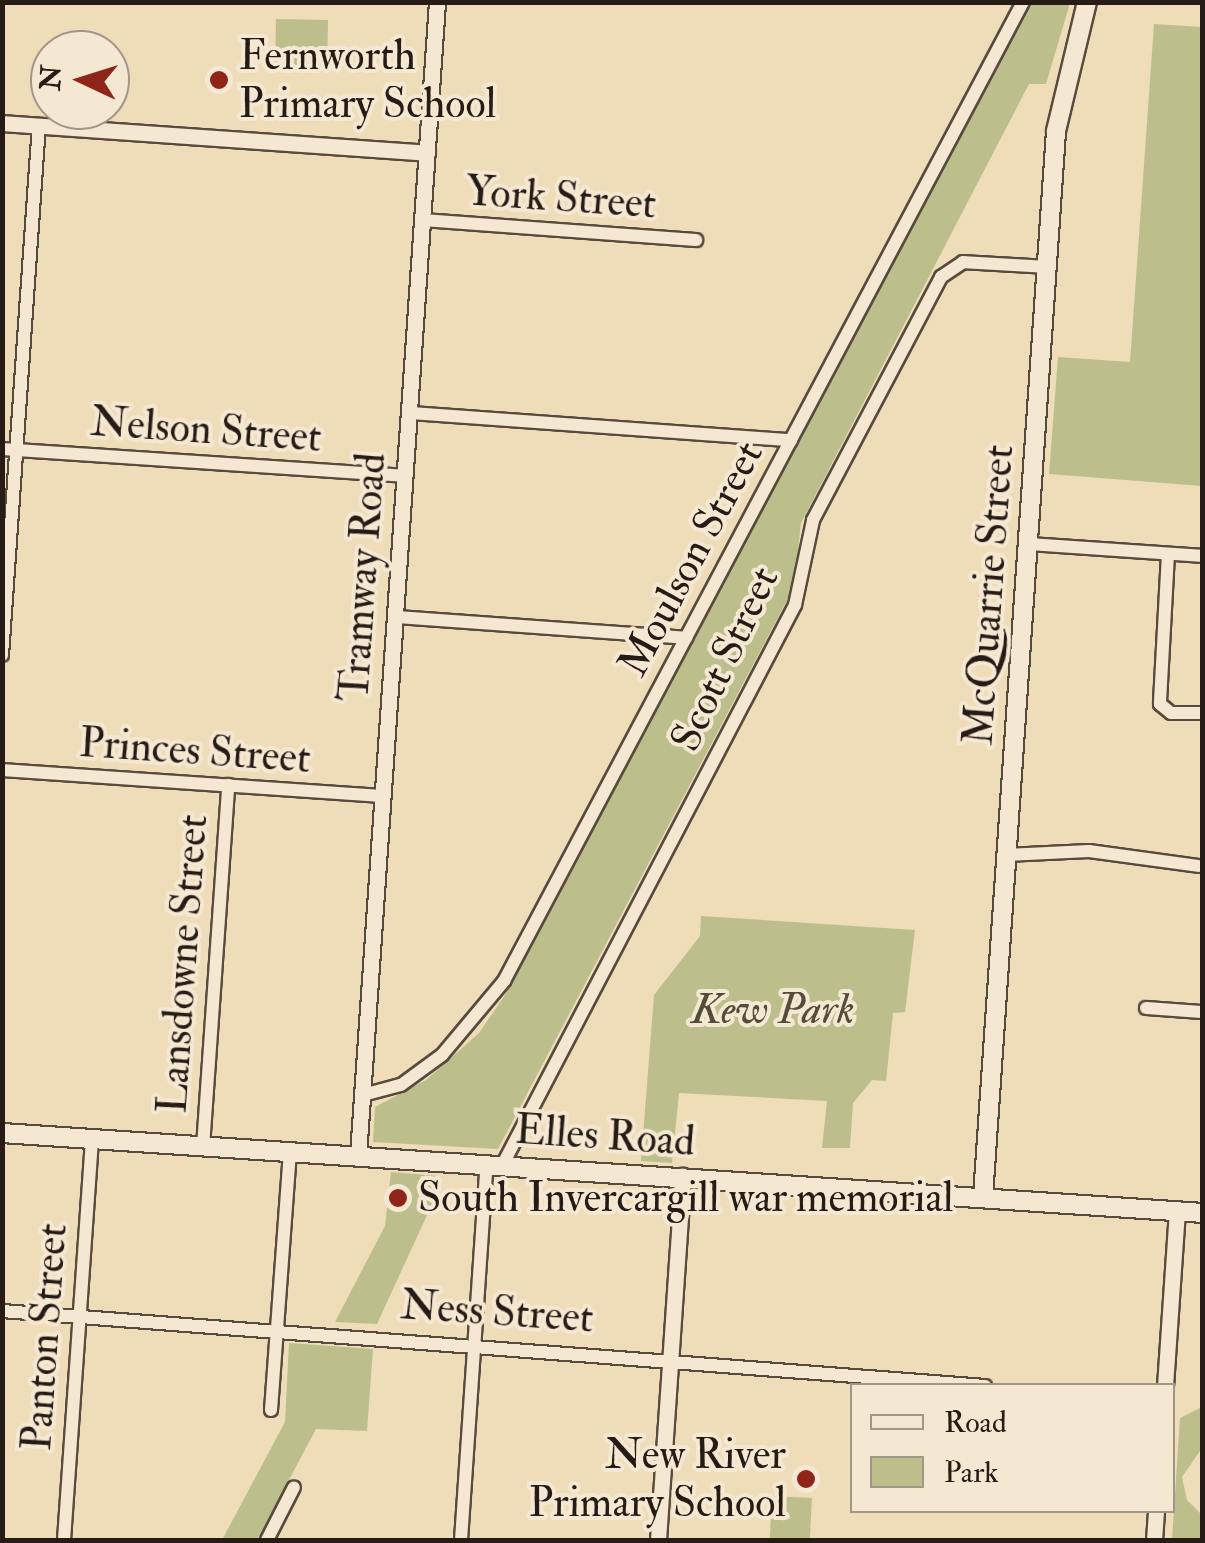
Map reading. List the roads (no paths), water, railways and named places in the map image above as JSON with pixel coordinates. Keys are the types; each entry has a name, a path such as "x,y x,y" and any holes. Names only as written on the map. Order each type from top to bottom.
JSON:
{"main road":[{"name":"McQuarrie Street","path":"983,1197 1060,99 1087,2"},
{"name":"Elles Road","path":"2,1133 1202,1214"}],"street":[{"name":"Tramway Road","path":"358,1155 437,2"},
{"name":"Moulson Street","path":"363,1095 401,1085 442,1054 504,981 1023,2"},
{"path":"2,123 30,125"},
{"path":"2,655 10,449 38,130"},
{"path":"107,130 426,153"},
{"name":"York Street","path":"422,220 696,240"},
{"name":"Scott Street","path":"495,1164 795,605 814,520 942,277 962,262 1047,267"},
{"path":"410,413 791,440"},
{"name":"Nelson Street","path":"10,449 405,476"},
{"path":"1028,544 1202,556"},
{"path":"1168,554 1160,704 1171,713 1202,713"},
{"path":"396,617 686,638"},
{"name":"Princes Street","path":"2,770 384,796"},
{"name":"Lansdowne Street","path":"203,1147 228,786"},
{"path":"1006,855 1089,851 1198,866"},
{"path":"1146,1008 1202,1012"},
{"name":"Panton Street","path":"64,1540 92,1139"},
{"path":"270,1410 290,1152"},
{"path":"461,1540 475,1343 495,1164"},
{"path":"658,1540 683,1176"},
{"path":"1165,1383 1177,1211"},
{"name":"Ness Street","path":"2,1310 671,1358 951,1383"},
{"path":"267,1540 294,1487"},
{"path":"1154,1540 1156,1513"}],"place":[{"name":"Fernworth Primary School","path":"219,80"},
{"name":"South Invercargill war memorial","path":"398,1198"},
{"name":"New River Primary School","path":"806,1479"}],"park label":[{"name":"Kew Park","path":"773,1010"}]}
